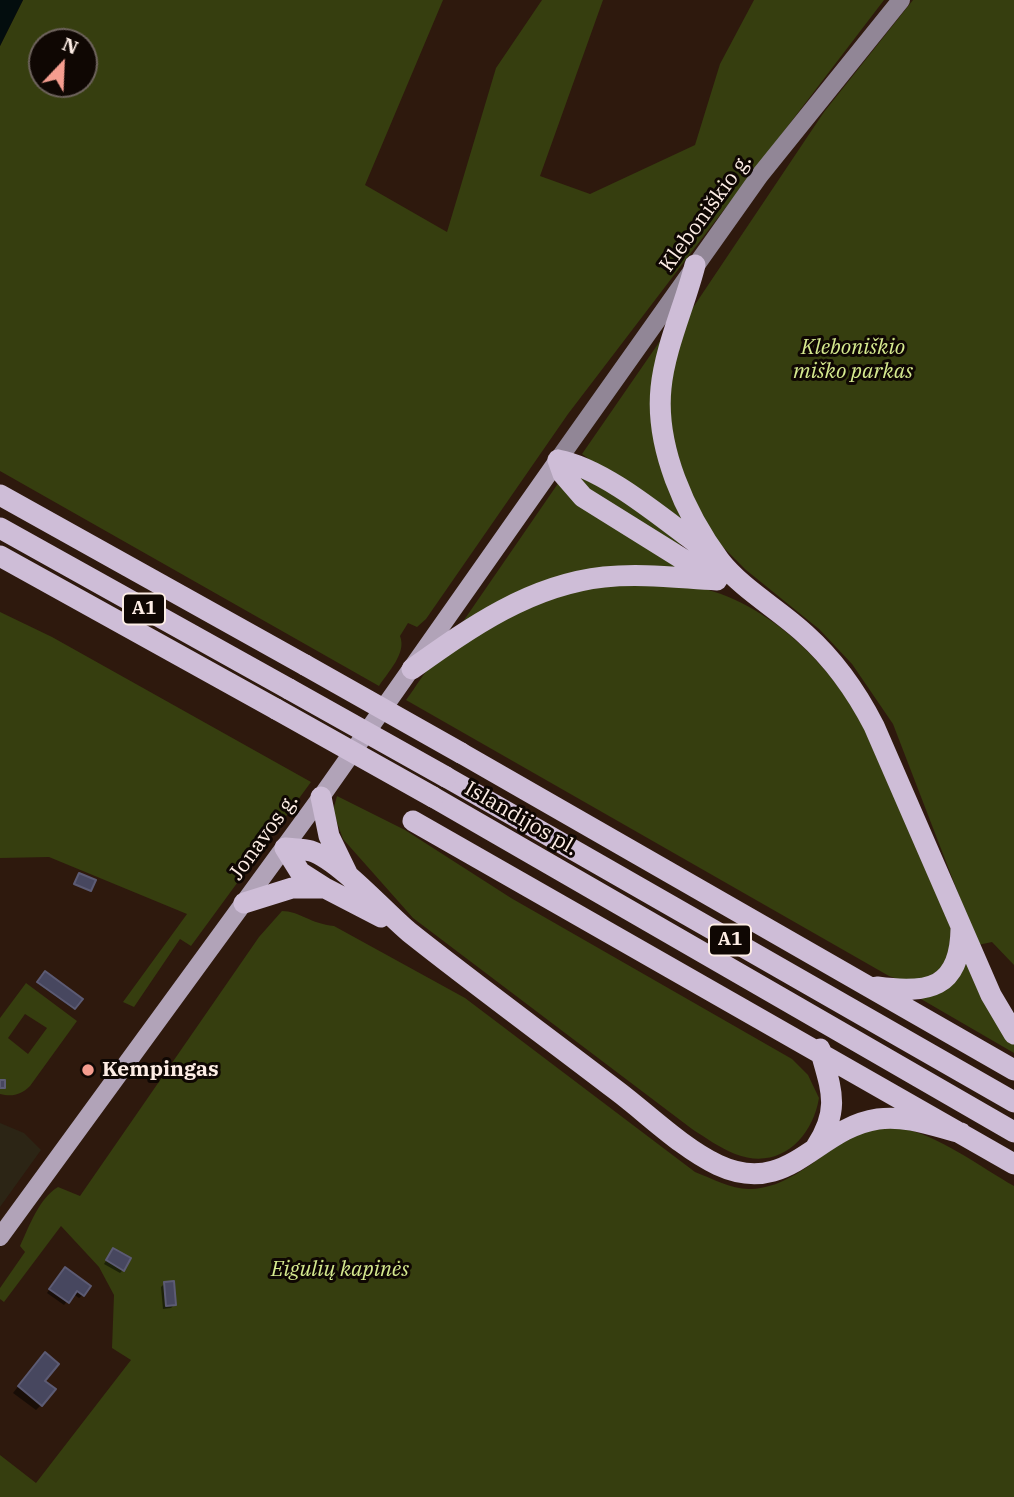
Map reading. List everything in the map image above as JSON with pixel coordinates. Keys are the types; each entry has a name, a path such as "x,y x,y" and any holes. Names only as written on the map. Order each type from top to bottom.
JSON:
{"highway":[{"path":"695,265 661,385 662,435 681,492 719,571"},
{"path":"558,460 563,474 583,498 719,571 766,603 805,634 845,677 874,726 961,927 996,1004 1014,1034"},
{"path":"0,495 461,753 1014,1070"},
{"name":"Islandijos pl.","path":"0,528 446,777 1014,1102"},
{"name":"Islandijos pl.","path":"0,556 433,797 1014,1132"},
{"path":"412,669 475,624 518,600 557,587 602,577 719,571"},
{"path":"321,797 329,836 349,878"},
{"path":"413,821 1014,1164"},
{"path":"285,848 313,852 349,878 408,931 715,1164 744,1175 766,1174 788,1167 854,1126 877,1119 919,1122 961,1133"},
{"path":"285,848 300,872 324,888 408,931"},
{"path":"244,903 292,888 324,888"},
{"path":"867,986 910,991 936,985 956,965 961,952 961,927"},
{"path":"811,1015 833,1096 830,1122 815,1149"},
{"path":"783,1032 821,1069 830,1084"}],"main road":[{"name":"Jonavos g.","path":"0,1237 285,848 558,460"}],"street":[{"name":"Kleboniškio g.","path":"558,460 760,176 901,0"}],"shaded area":[{"path":"0,0 23,0 0,46"},
{"path":"0,1123 24,1133 41,1150 0,1207"}],"green space":[{"path":"23,0 443,0 365,185 447,232 496,68 542,0 603,0 540,176 590,194 695,145 720,64 754,0 884,0 568,414 426,619 417,627 408,623 400,636 399,656 379,686 0,471 0,46"},
{"name":"Kleboniškio miško parkas","path":"913,0 1014,0 1014,965 992,942 978,945 893,724 852,664 819,629 746,570 715,539 692,503 665,410 682,324 824,112"},
{"path":"669,328 659,365 692,535 582,454"},
{"path":"581,471 681,543 680,546 580,487"},
{"path":"559,482 692,570 633,569 462,623"},
{"path":"602,583 668,583 706,589 761,614 809,653 847,699 862,724 951,926 948,962 928,977 914,981 889,976 406,700 435,661 468,637 514,614"},
{"path":"0,612 52,637 311,782 191,946 180,939 134,1007 123,1002 187,914 49,857 0,858"},
{"path":"337,796 405,830 511,898 792,1059 808,1075 819,1098 815,1113 801,1138 779,1155 751,1158 729,1152 692,1129 413,918 343,839 333,811"},
{"name":"Eigulių kapinės","path":"282,911 334,926 465,998 695,1172 722,1183 744,1189 771,1185 790,1177 860,1133 879,1128 900,1128 944,1144 1014,1186 1014,1497 0,1497 0,1455 36,1483 131,1360 112,1348 114,1295 99,1267 61,1226 4,1302 0,1299 0,1288 25,1252 20,1246 31,1222 45,1198 58,1187 80,1196 259,937"},
{"path":"966,958 1014,1044 1014,1053 921,999"},
{"path":"26,983 77,1021 30,1086 16,1094 0,1094 0,1018","holes":["25,1014 47,1028 28,1054 8,1038"]}],"building":[{"path":"79,873 96,880 91,891 74,884"},
{"path":"45,971 83,999 75,1009 37,982"},
{"path":"0,1080 5,1080 5,1088 0,1088"},
{"path":"113,1248 131,1258 124,1271 106,1260"},
{"path":"65,1267 91,1286 84,1296 77,1291 69,1303 49,1289"},
{"path":"174,1281 176,1305 166,1306 164,1282"},
{"path":"45,1352 59,1364 45,1381 56,1389 42,1406 18,1386"}],"place":[{"name":"Kempingas","path":"88,1070"}]}
